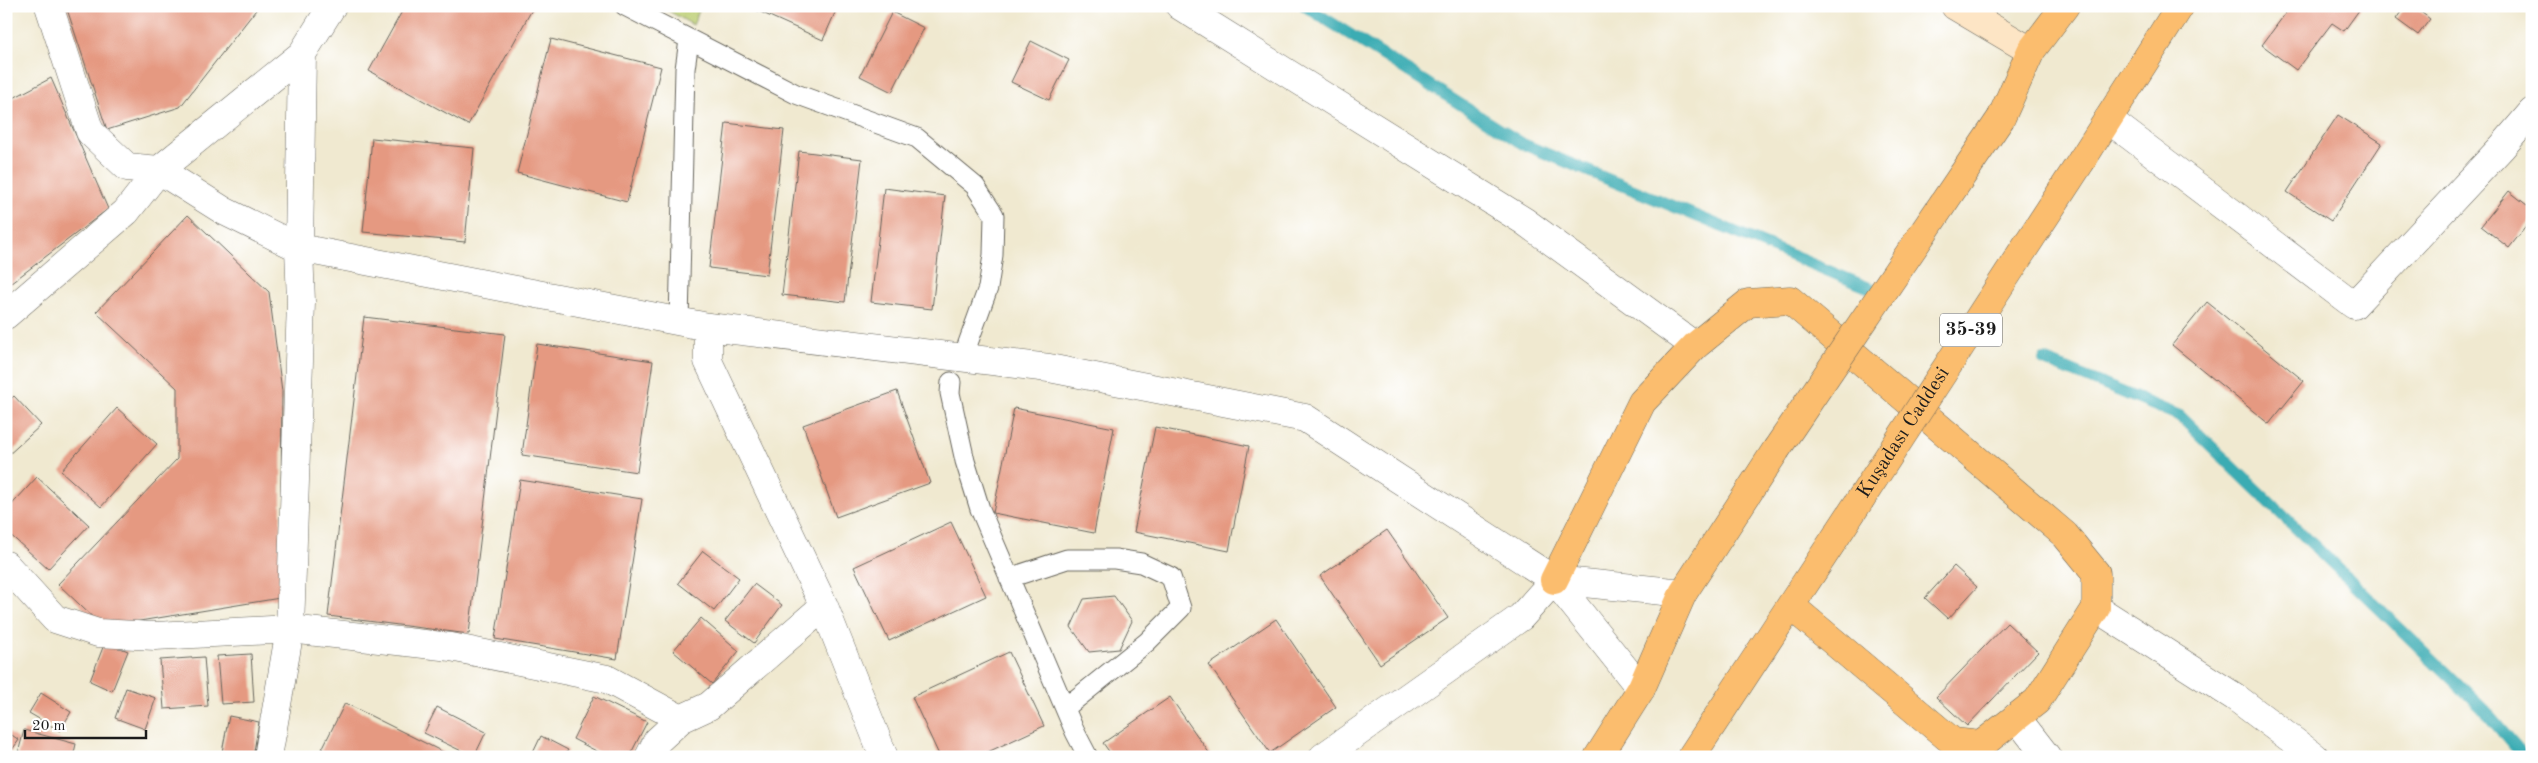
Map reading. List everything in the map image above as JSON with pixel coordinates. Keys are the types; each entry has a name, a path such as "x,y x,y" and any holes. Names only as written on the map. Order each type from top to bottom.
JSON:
{"main road":[{"path":"1955,6 2031,51"},
{"path":"1598,757 1641,689 1683,594 1776,450 2002,118 2031,51 2065,6"},
{"name":"Kuşadası Caddesi","path":"1690,757 2082,160 2180,6"},
{"path":"1554,580 1642,402 1694,346 1748,303 1790,300 2065,535 2096,573 2096,608 2037,701 1982,745 1953,742 1790,606"}],"street":[{"path":"49,6 90,132 127,167 159,170 224,210 299,248 708,327 1048,368 1305,418 1554,580 1641,689"},
{"path":"6,315 126,212 159,170 302,54 332,6"},
{"path":"1180,6 1524,221 1694,346"},
{"path":"268,757 290,629 300,302 302,54"},
{"path":"2108,119 2354,305 2502,147 2532,112"},
{"path":"708,327 708,361 824,606 884,757"},
{"path":"6,565 55,619 98,633 155,636 290,629 451,647 607,679 681,719"},
{"path":"1554,580 1683,594"},
{"path":"1323,757 1521,617 1554,580"},
{"path":"648,757 657,741 681,719 709,706 824,606"},
{"path":"2096,608 2235,697 2315,757"},
{"path":"2016,717 2047,757"}],"lane":[{"path":"625,6 796,94 917,138 975,186 994,214 993,255 988,288 963,357"},
{"path":"679,322 685,69 689,40"},
{"path":"951,382 950,393 965,461 980,509 1065,708 1088,757"},
{"path":"1009,578 1067,559 1115,559 1141,563 1171,576 1181,608 1147,642 1065,708"}],"green space":[{"path":"660,6 701,6 693,25"}],"building":[{"path":"66,6 259,6 180,107 107,130"},
{"path":"405,6 534,6 468,125 369,71"},
{"path":"747,6 838,6 823,40"},
{"path":"2291,6 2362,6 2344,31 2332,23 2296,70 2262,45"},
{"path":"2405,6 2413,6 2430,19 2418,35 2396,19"},
{"path":"892,12 924,28 892,92 860,76"},
{"path":"551,39 661,67 627,202 517,173"},
{"path":"1031,41 1069,60 1049,100 1011,82"},
{"path":"51,78 108,209 6,287 6,102"},
{"path":"2338,115 2382,143 2331,221 2287,192"},
{"path":"726,123 784,130 767,275 709,268"},
{"path":"372,138 474,148 465,242 363,232"},
{"path":"799,151 862,159 845,302 782,295"},
{"path":"884,188 945,196 932,309 871,302"},
{"path":"2509,191 2532,209 2532,219 2509,248 2481,226"},
{"path":"188,215 269,292 282,391 280,598 103,627 58,584 177,459 177,388 96,312"},
{"path":"2207,302 2304,381 2269,424 2172,345"},
{"path":"364,317 505,334 469,634 328,616"},
{"path":"537,344 653,361 637,472 522,455"},
{"path":"897,391 930,483 836,517 803,425"},
{"path":"14,396 41,425 6,457 6,403"},
{"path":"117,408 157,444 101,507 61,471"},
{"path":"1014,408 1114,428 1094,533 993,513"},
{"path":"1155,427 1249,446 1229,551 1134,532"},
{"path":"37,477 89,525 48,569 6,531 6,511"},
{"path":"520,480 642,499 617,659 495,639"},
{"path":"951,522 986,596 889,641 854,567"},
{"path":"1387,530 1448,618 1380,664 1320,576"},
{"path":"703,551 739,578 714,611 678,583"},
{"path":"1954,566 1977,587 1948,619 1925,598"},
{"path":"754,584 782,605 754,643 725,621"},
{"path":"1114,596 1132,621 1119,649 1089,652 1071,627 1084,599"},
{"path":"701,618 739,651 712,684 673,651"},
{"path":"1276,619 1336,707 1270,753 1209,665"},
{"path":"2007,623 2038,652 1967,726 1936,697"},
{"path":"105,642 128,651 112,691 90,681"},
{"path":"1009,652 1044,726 977,757 940,757 912,697"},
{"path":"251,654 254,702 221,704 217,656"},
{"path":"204,657 208,706 164,709 160,660"},
{"path":"126,688 156,698 145,729 115,718"},
{"path":"41,693 71,712 60,731 29,713"},
{"path":"594,696 647,722 629,757 608,757 573,739"},
{"path":"1170,697 1212,757 1113,757 1103,743"},
{"path":"345,703 453,757 318,757"},
{"path":"437,707 486,732 474,757 424,733"},
{"path":"229,716 259,722 253,757 221,757"},
{"path":"24,730 76,744 73,757 17,757"},
{"path":"6,731 19,740 7,757 6,757"},
{"path":"541,736 568,750 564,757 531,757"}],"waterway":[{"path":"1305,6 1523,144 1884,294"},
{"path":"2044,360 2180,416 2483,709 2524,757"}]}
